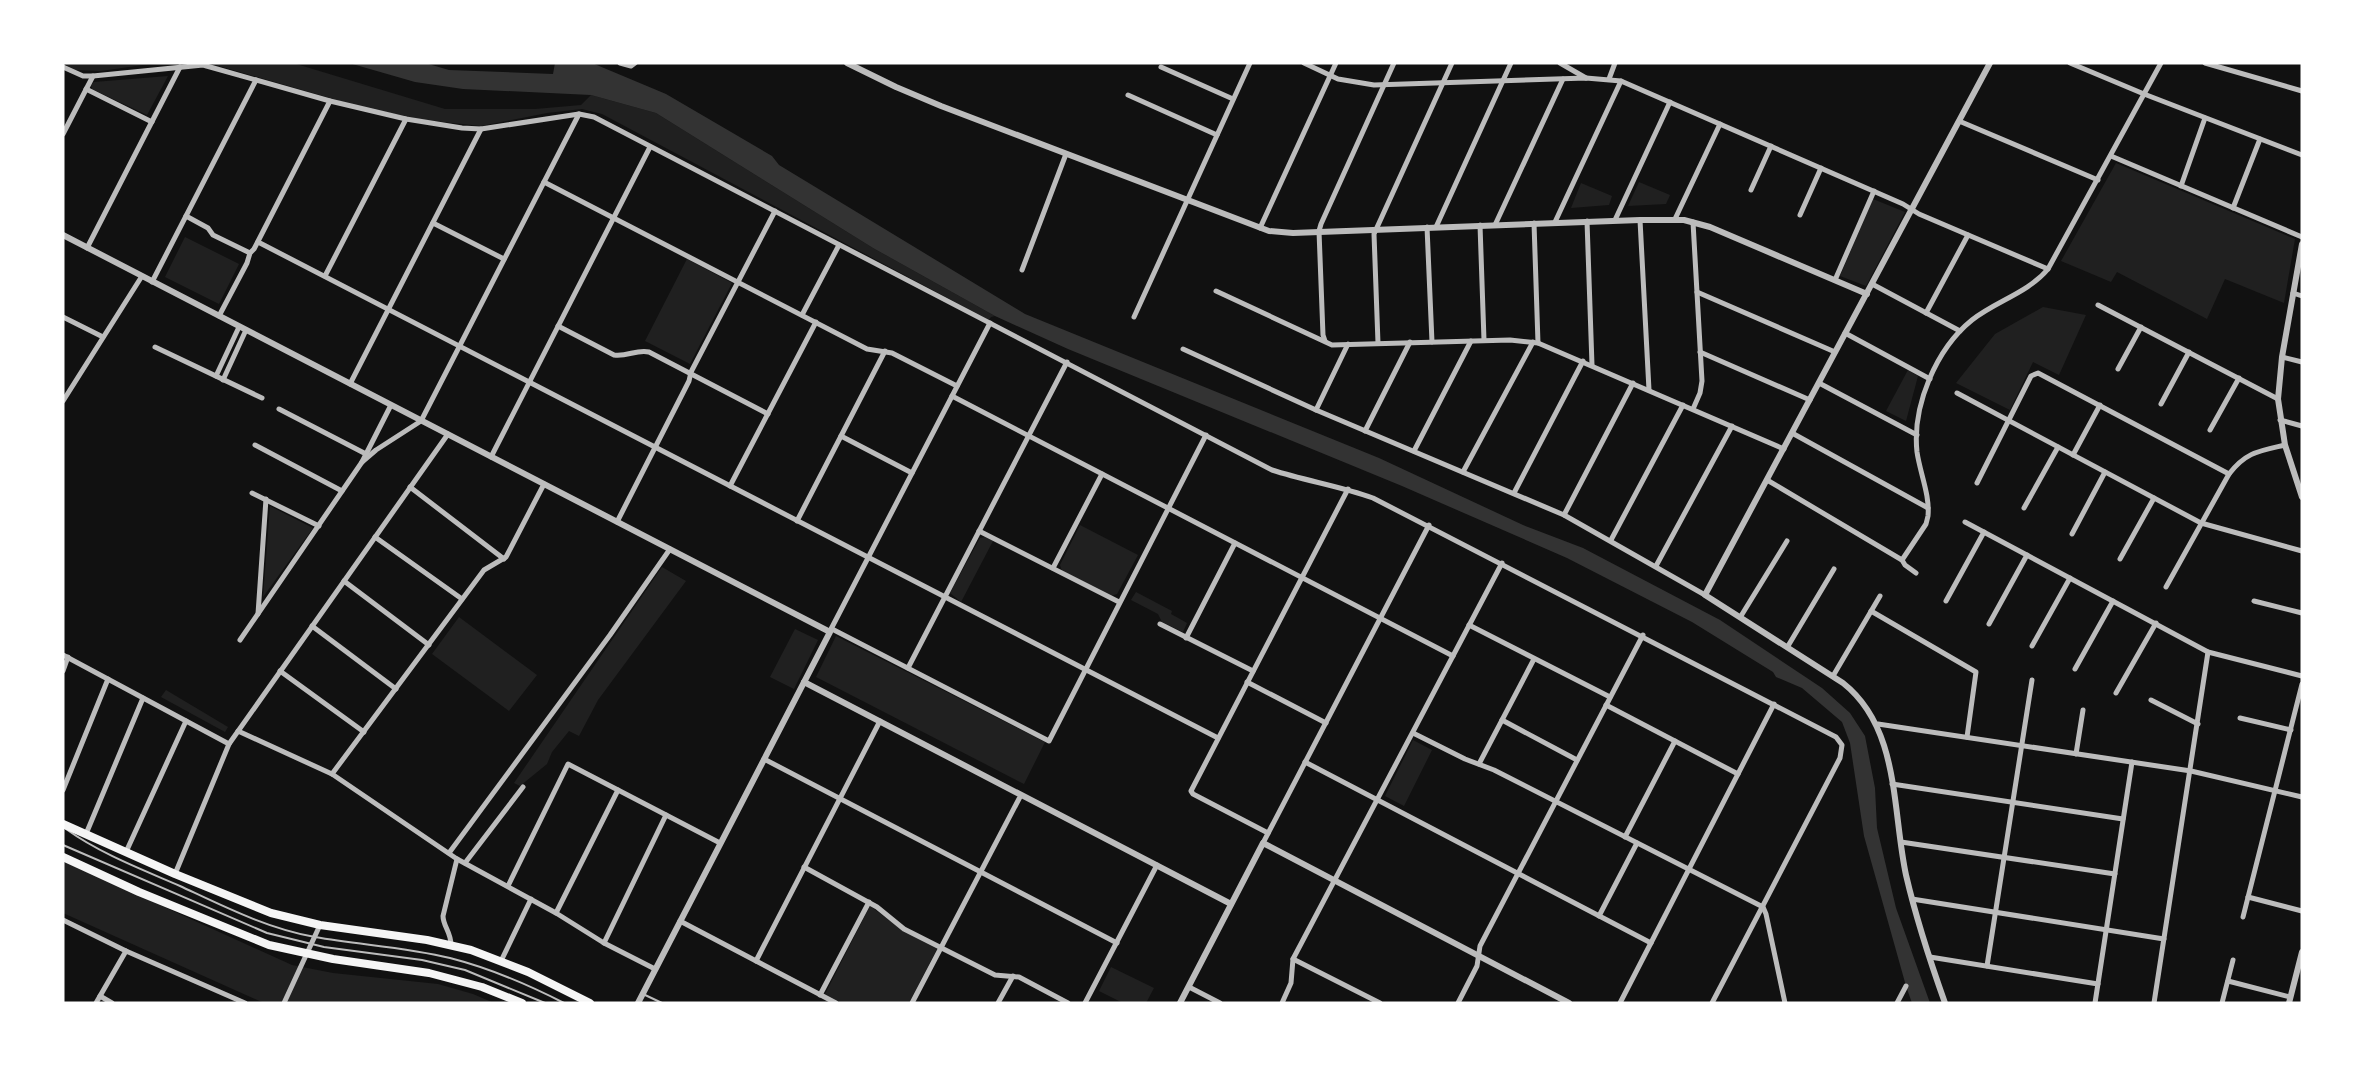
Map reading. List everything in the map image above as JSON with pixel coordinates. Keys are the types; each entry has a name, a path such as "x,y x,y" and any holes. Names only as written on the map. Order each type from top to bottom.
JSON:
{"main road":[{"path":"63,825 271,913 320,925 451,945 501,961 590,1003"},
{"path":"63,857 139,892 269,945 309,954 429,973 482,987 522,1003"}],"street":[{"path":"620,63 631,66 635,63"},
{"path":"847,63 918,97 1260,228 1278,232 1675,219 1693,222 1867,294"},
{"path":"1134,316 1250,63"},
{"path":"1304,63 1355,83 1384,85 1586,78 1621,81 1874,191 1968,235 2048,268"},
{"path":"1260,228 1336,63"},
{"path":"1325,341 1319,231 1394,63"},
{"path":"1378,343 1374,239 1376,229 1452,63"},
{"path":"1436,227 1511,63"},
{"path":"1560,63 1586,78"},
{"path":"1609,79 1615,63"},
{"path":"1706,595 1990,63"},
{"path":"2070,63 2302,155"},
{"path":"1902,560 1926,524 1928,508 1917,454 1917,435 1930,379 1945,350 1960,331 1982,313 2033,283 2048,268 2161,63"},
{"path":"2205,63 2302,91"},
{"path":"63,67 83,76 93,76 203,65 330,100 440,126 482,129 579,114 594,117 1272,470 1348,489 1373,498 1836,737 1842,745 1840,758 1712,1003"},
{"path":"87,248 180,67"},
{"path":"1161,67 1233,99"},
{"path":"63,134 93,76"},
{"path":"1495,225 1563,79"},
{"path":"152,282 256,80"},
{"path":"1555,222 1621,81"},
{"path":"86,89 152,122"},
{"path":"1128,95 1217,135"},
{"path":"219,316 330,100"},
{"path":"1615,220 1670,102"},
{"path":"362,462 376,450 421,421 579,114"},
{"path":"2181,186 2205,118"},
{"path":"325,276 406,119"},
{"path":"1959,121 2098,180"},
{"path":"1675,219 1720,124"},
{"path":"350,384 482,129"},
{"path":"2233,208 2260,139"},
{"path":"1751,190 1771,146"},
{"path":"491,457 650,147"},
{"path":"1022,270 1066,154"},
{"path":"2110,156 2302,237"},
{"path":"1800,215 1821,168"},
{"path":"544,182 870,350 895,354 957,386"},
{"path":"1835,280 1874,191"},
{"path":"617,522 689,381 691,372 775,211"},
{"path":"186,216 208,228 213,235 250,253"},
{"path":"1640,220 1649,390"},
{"path":"1587,221 1592,365"},
{"path":"1693,222 1701,388 1694,409"},
{"path":"433,223 504,259"},
{"path":"1463,472 1536,343 1534,223"},
{"path":"1480,225 1484,340"},
{"path":"1427,227 1431,342"},
{"path":"1926,313 1968,235"},
{"path":"63,236 617,522 1049,741 1206,435"},
{"path":"258,242 1218,738"},
{"path":"2302,244 2282,357 2278,399 2285,445 2302,497"},
{"path":"802,315 839,245"},
{"path":"63,401 142,276"},
{"path":"1872,284 1960,331"},
{"path":"1216,291 1332,345 1484,340 1536,343 1583,361 1784,449"},
{"path":"1697,292 1835,352"},
{"path":"2293,293 2302,296"},
{"path":"2098,305 2278,399"},
{"path":"63,316 103,337"},
{"path":"730,486 816,322"},
{"path":"638,1003 990,322"},
{"path":"558,326 614,355 646,351 691,372 768,414"},
{"path":"216,376 239,327"},
{"path":"2118,369 2141,327"},
{"path":"223,380 246,330"},
{"path":"1845,333 1930,379"},
{"path":"1414,451 1471,341"},
{"path":"1365,430 1410,342"},
{"path":"1316,410 1348,344"},
{"path":"155,347 262,398"},
{"path":"1183,349 1316,410 1564,515 1741,616 1855,693 1878,724 1882,737 1912,899 1945,1003"},
{"path":"797,521 885,351"},
{"path":"1700,352 1810,400"},
{"path":"2161,404 2189,352"},
{"path":"2282,357 2302,362"},
{"path":"1514,493 1583,361"},
{"path":"908,668 1067,362"},
{"path":"1977,483 2031,376 2035,373 2040,373 2229,474"},
{"path":"2210,430 2239,378"},
{"path":"1564,515 1633,383"},
{"path":"1819,383 1917,435"},
{"path":"1957,393 2201,523 2302,551"},
{"path":"952,396 1453,656"},
{"path":"240,640 362,462 391,405"},
{"path":"1611,540 1683,405"},
{"path":"2073,455 2100,405"},
{"path":"279,409 366,454"},
{"path":"2280,420 2302,426"},
{"path":"1656,566 1732,426"},
{"path":"1792,433 1928,508"},
{"path":"175,874 229,744 448,434"},
{"path":"841,436 912,473"},
{"path":"2166,587 2237,463 2247,455 2285,445"},
{"path":"255,446 342,491"},
{"path":"2024,508 2058,447"},
{"path":"2072,534 2105,472"},
{"path":"1053,568 1102,474"},
{"path":"1767,480 1902,560 1916,573"},
{"path":"332,774 488,566 504,559 544,484"},
{"path":"410,488 504,559"},
{"path":"1268,833 1191,792 1348,489"},
{"path":"252,493 319,526"},
{"path":"2120,559 2154,498"},
{"path":"258,614 266,499"},
{"path":"1965,522 2208,652 2302,676"},
{"path":"1180,1003 1429,525"},
{"path":"979,531 1119,602"},
{"path":"1946,602 1984,532"},
{"path":"375,537 462,599"},
{"path":"1741,616 1786,541"},
{"path":"1186,638 1235,543"},
{"path":"449,853 610,635 670,549"},
{"path":"1989,624 2027,555"},
{"path":"1282,1003 1291,983 1293,959 1502,563"},
{"path":"1788,646 1834,569"},
{"path":"2032,646 2070,578"},
{"path":"344,581 429,645"},
{"path":"1833,676 1880,596"},
{"path":"2075,669 2113,601"},
{"path":"2254,601 2302,614"},
{"path":"1871,611 1976,672 1967,737"},
{"path":"2116,693 2156,623"},
{"path":"1160,624 1253,671"},
{"path":"1469,625 1610,698"},
{"path":"312,626 396,689"},
{"path":"1458,1003 1477,966 1480,946 1642,635"},
{"path":"2154,1003 2208,652"},
{"path":"63,671 66,656 229,744"},
{"path":"1479,764 1534,659"},
{"path":"280,671 364,732"},
{"path":"63,790 108,679"},
{"path":"1987,966 2032,680"},
{"path":"804,682 1232,904"},
{"path":"1247,682 1326,723"},
{"path":"2243,917 2302,684"},
{"path":"86,834 143,698"},
{"path":"2151,700 2198,724"},
{"path":"1620,1003 1774,704"},
{"path":"1606,705 1738,774"},
{"path":"2076,754 2083,710"},
{"path":"2240,718 2290,730"},
{"path":"1502,720 1577,760"},
{"path":"126,852 186,721"},
{"path":"756,961 880,722"},
{"path":"1878,724 2190,771 2302,797"},
{"path":"238,731 332,774 457,859 556,913 604,943 655,969"},
{"path":"1413,732 1556,801 1762,907 1766,914 1785,1003"},
{"path":"1625,837 1675,741"},
{"path":"764,759 1117,943"},
{"path":"1305,762 1651,943"},
{"path":"2096,1003 2132,762"},
{"path":"508,886 568,764 720,843"},
{"path":"1892,784 2123,819"},
{"path":"465,863 523,787"},
{"path":"556,913 618,790"},
{"path":"912,1003 1021,795"},
{"path":"604,943 666,815"},
{"path":"1900,842 2115,874"},
{"path":"1263,843 1569,1003"},
{"path":"1599,916 1637,843"},
{"path":"451,945 451,934 443,921 443,916 457,859"},
{"path":"1085,1003 1157,865"},
{"path":"804,867 869,902 904,929 994,975 1013,976 1068,1003"},
{"path":"2248,897 2302,911"},
{"path":"501,961 531,899"},
{"path":"1912,899 2164,939"},
{"path":"820,994 869,902"},
{"path":"63,920 126,951 245,1003"},
{"path":"680,921 836,1003"},
{"path":"284,1003 309,954 320,925"},
{"path":"96,1003 126,951"},
{"path":"2228,981 2290,1000 2302,952"},
{"path":"1930,957 2098,984"},
{"path":"1293,959 1380,1003"},
{"path":"2222,1003 2233,960"},
{"path":"999,1003 1013,976"},
{"path":"1897,1003 1906,986"},
{"path":"1189,987 1220,1003"},
{"path":"100,996 112,1003"}],"lane":[{"path":"63,825 88,844 120,861 245,916 315,937 449,958 510,978 564,1003"},
{"path":"63,844 237,922 267,933 312,945 422,960 465,970 545,1003"},
{"path":"643,994 662,1003"}],"shaded area":[{"path":"63,63 293,63 445,109 535,109 581,105 591,95 656,113 873,248 995,316 989,320 602,114 582,109 547,113 481,126 424,120 361,107 212,64 150,64 101,71 75,70"},
{"path":"349,63 425,63 449,70 553,74 555,63 592,63 666,94 772,156 779,165 1025,314 1379,458 1523,525 1583,548 1720,620 1822,688 1850,713 1865,736 1875,788 1877,828 1896,908 1930,1003 1912,1003 1906,986 1864,836 1850,743 1842,722 1802,688 1776,677 1773,672 1692,622 1567,558 1402,486 1068,349 995,316 873,248 656,113 591,95 463,89 415,82"},
{"path":"168,76 147,115 92,89 91,85 94,82"},
{"path":"2116,163 2295,239 2284,303 2225,279 2207,319 2117,272 2111,282 2061,261"},
{"path":"1639,182 1670,195 1666,204 1628,206"},
{"path":"1581,183 1612,196 1609,205 1571,208"},
{"path":"1873,199 1905,212 1866,286 1840,276"},
{"path":"185,237 239,264 219,304 165,277"},
{"path":"687,259 732,283 690,364 645,341"},
{"path":"2043,307 2086,315 2059,375 2033,362 2010,410 1956,383 1995,334"},
{"path":"1908,370 1918,376 1906,421 1886,411"},
{"path":"270,506 313,528 263,597"},
{"path":"1080,525 1138,555 1117,594 1111,596 1062,571 1060,565"},
{"path":"985,537 993,541 961,602 950,593 980,538"},
{"path":"662,567 686,581 598,700 579,736 569,731 552,752 547,764 520,786 514,783"},
{"path":"1136,592 1172,611 1171,614 1187,623 1183,632 1162,622 1158,614 1131,600"},
{"path":"459,617 537,675 509,711 432,654"},
{"path":"795,629 818,640 794,689 770,677"},
{"path":"836,636 1045,742 1024,784 816,677"},
{"path":"166,690 228,727 225,732 161,697"},
{"path":"1413,740 1432,750 1404,806 1385,796"},
{"path":"63,861 292,965 333,973 438,984 494,1003 264,1003 63,913"},
{"path":"870,906 901,929 937,949 909,1003 841,1003 825,994"},
{"path":"1111,967 1154,988 1146,1003 1123,1003 1099,991"}]}
